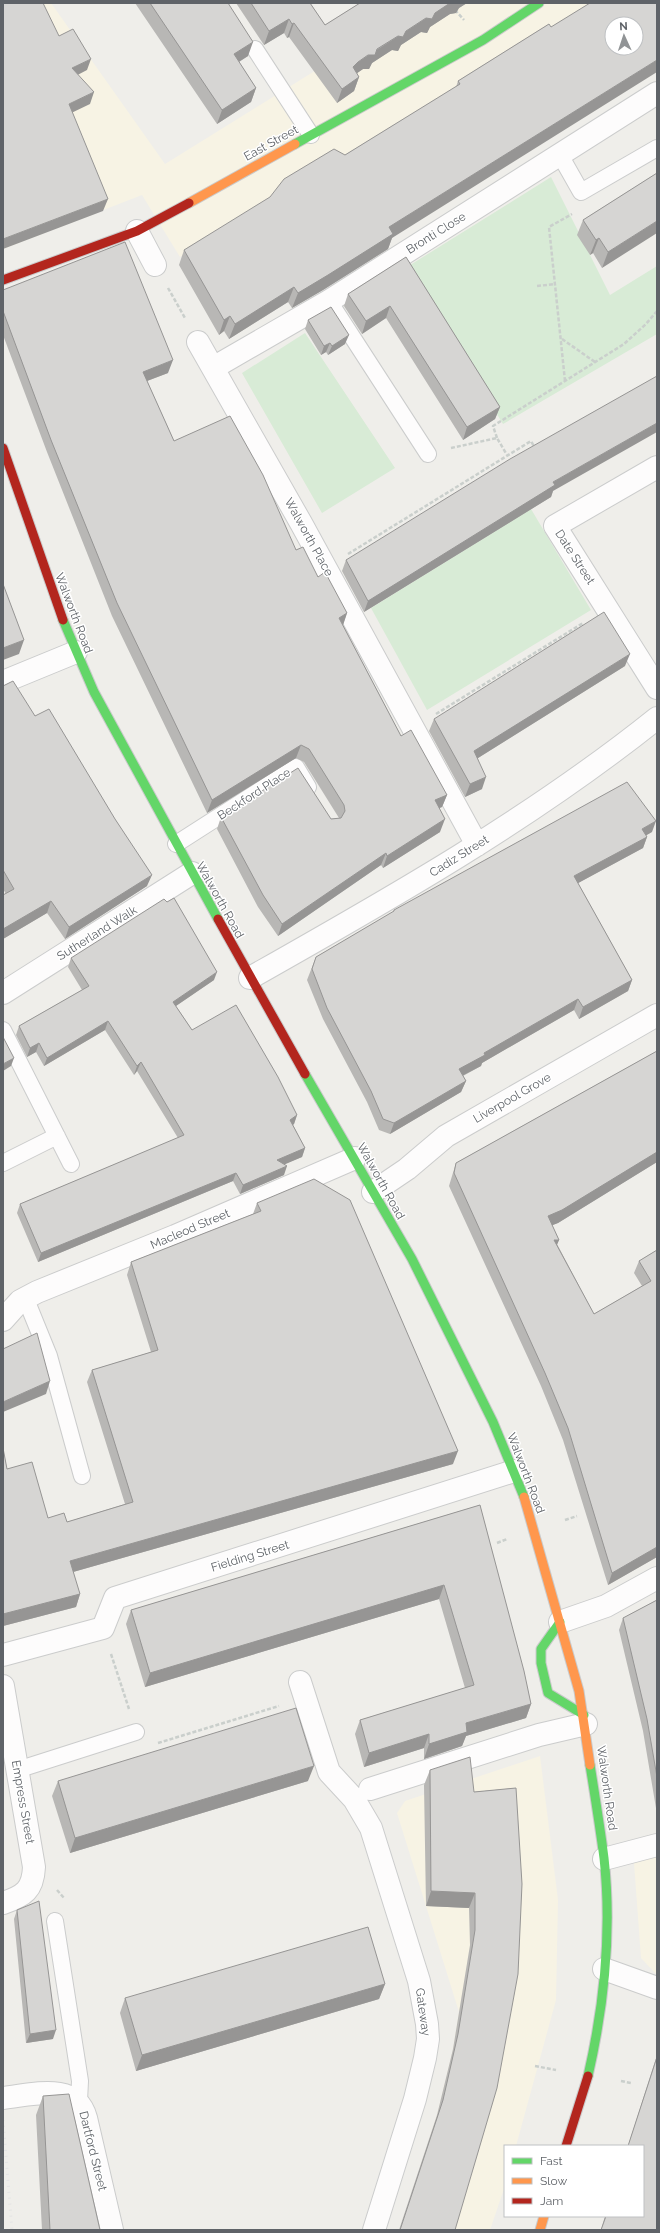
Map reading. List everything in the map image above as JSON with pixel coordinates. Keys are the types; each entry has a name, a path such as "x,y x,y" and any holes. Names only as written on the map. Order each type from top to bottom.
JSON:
{"main road":[{"name":"East Street","path":"3,280 137,231 483,40 539,3"},
{"name":"Walworth Road","path":"3,448 47,575 76,652 110,725 250,978 355,1158 415,1266 493,1422 514,1472 534,1530 560,1622 585,1720 604,1859 606,1915 604,1969 593,2054 566,2145"},
{"path":"560,1622 541,1649 541,1663 548,1693 585,1720"},
{"path":"540,2230 544,2217"}],"street":[{"name":"Bronti Close","path":"213,368 329,301 657,93"},
{"path":"137,231 155,265"},
{"name":"Walworth Place","path":"198,342 326,568 477,845"},
{"name":"Date Street","path":"657,467 555,526 608,607 657,688"},
{"path":"3,682 76,652"},
{"name":"Cadiz Street","path":"250,978 477,845 563,790 657,718"},
{"name":"Sutherland Walk","path":"3,993 192,873"},
{"name":"Liverpool Grove","path":"373,1192 407,1169 446,1136 657,1015"},
{"name":"Macleod Street","path":"25,1298 355,1158"},
{"path":"3,1320 25,1298"},
{"name":"Fielding Street","path":"103,1628 115,1598 514,1472"},
{"path":"560,1622 606,1606 657,1578"},
{"path":"3,1655 103,1628"},
{"name":"Empress Street","path":"3,1686 17,1770 32,1845 33,1880 26,1892 3,1903"},
{"name":"Gateway","path":"302,1690 329,1772 362,1794 371,1828 419,1980 427,2024 428,2039 415,2099 374,2230"},
{"path":"362,1794 585,1720"},
{"path":"604,1859 657,1845"},
{"path":"604,1969 657,1988"},
{"name":"Dartford Street","path":"3,2098 51,2093 69,2095 79,2101 84,2109 112,2230"}],"lane":[{"path":"252,43 311,135"},
{"path":"560,155 581,192 657,148"},
{"path":"329,301 428,454"},
{"name":"Beckford Place","path":"176,844 296,767 316,798"},
{"path":"3,1030 71,1164"},
{"path":"3,1163 57,1136"},
{"path":"25,1298 49,1356 82,1476"},
{"path":"17,1770 136,1732"},
{"path":"55,1921 80,2081 79,2101"}],"path":[{"path":"565,381 562,339 549,227 574,213 581,192"},
{"path":"155,265 198,342"},
{"path":"537,286 556,284"},
{"path":"508,455 497,438 493,426 624,344 646,324 657,311"},
{"path":"562,339 595,362"},
{"path":"428,454 497,438"},
{"path":"326,568 531,441 538,453"},
{"path":"414,728 608,607"},
{"path":"565,1520 578,1516"},
{"path":"497,1543 511,1538"},
{"path":"103,1628 136,1732 151,1745 302,1690"},
{"path":"535,2066 556,2070"},
{"path":"621,2081 631,2083"}],"shaded area":[{"path":"3,3 51,3 165,164 424,3 597,3 180,257 142,195 3,249"},
{"path":"540,1756 558,1900 556,2000 516,2145 504,2145 504,2189 490,2230 400,2230 437,2115 453,2049 459,2012 397,1813 405,1801"},
{"path":"657,1856 657,1975 641,1958 634,1863"}],"green space":[{"path":"551,177 610,295 657,266 657,334 503,424 407,267"},
{"path":"305,333 395,468 322,513 242,373"},
{"path":"531,509 591,610 427,710 371,608"}],"building":[{"path":"3,3 43,3 59,36 73,29 91,59 72,68 94,92 69,104 108,199 3,239"},
{"path":"150,3 228,3 253,42 234,54 256,88 222,110"},
{"path":"251,3 310,3 325,25 360,3 450,3 435,13 432,19 426,18 406,31 403,37 398,36 377,49 375,55 368,55 358,62 353,67 359,77 342,89 294,23 292,24 289,19 269,31"},
{"path":"590,3 657,3 657,60 389,227 393,234 328,275 298,293 294,287 235,324 230,316 224,320 184,250 270,197 284,179 334,149 345,155 460,84 458,81 549,24 551,27"},
{"path":"657,173 657,221 608,252 599,238 596,240 583,220"},
{"path":"125,242 173,360 143,372 174,441 230,416 263,475 296,550 303,547 318,577 325,572 347,613 339,618 401,736 411,730 447,795 435,800 445,819 387,856 386,853 282,924 263,895 221,817 298,768 331,819 341,818 345,811 344,805 309,749 301,745 212,800 117,603 51,440 3,311 3,290"},
{"path":"406,257 500,407 467,427 390,306 366,321 348,294"},
{"path":"331,307 349,335 332,346 330,343 324,346 308,320"},
{"path":"657,376 657,423 553,482 555,485 368,601 346,560 510,459"},
{"path":"3,584 24,640 3,648"},
{"path":"604,612 630,654 474,751 486,777 470,784 434,719"},
{"path":"13,681 35,716 49,709 115,819 152,875 69,927 51,901 3,929 3,895 14,889 3,870 3,686"},
{"path":"627,782 656,821 642,829 647,837 574,876 632,980 583,1007 578,999 459,1069 466,1081 394,1123 383,1119 371,1091 327,1008 312,969 316,957 394,910"},
{"path":"174,898 217,972 173,1002 192,1030 236,1005 278,1077 297,1115 290,1120 305,1148 277,1160 287,1166 243,1185 236,1173 41,1253 20,1204 184,1135 141,1062 137,1066 108,1021 47,1058 39,1043 30,1048 19,1026 89,986 71,958 164,899 167,902"},
{"path":"3,1037 14,1058 3,1064"},
{"path":"657,1051 657,1152 562,1210 548,1216 559,1240 554,1240 594,1314 651,1281 639,1261 657,1250 657,1547 612,1573 568,1428 545,1373 454,1173 456,1163"},
{"path":"314,1179 350,1200 458,1451 70,1561 80,1594 3,1614 3,1448 7,1469 32,1462 48,1518 64,1513 67,1522 133,1502 92,1370 158,1350 131,1262 261,1211 257,1203"},
{"path":"37,1333 50,1381 3,1402 3,1349"},
{"path":"480,1505 524,1671 531,1704 466,1723 467,1732 429,1744 429,1734 369,1753 360,1720 474,1685 444,1585 150,1673 131,1610"},
{"path":"657,1600 657,1777 647,1719 623,1618"},
{"path":"296,1708 314,1766 75,1838 58,1781"},
{"path":"470,1757 474,1792 516,1788 522,1884 518,1974 497,2088 455,2230 400,2230 443,2100 458,2034 475,1930 475,1893 431,1891 430,1770"},
{"path":"39,1901 56,2030 30,2034 17,1910"},
{"path":"368,1927 385,1984 142,2055 125,1998"},
{"path":"657,2057 657,2230 601,2230 606,2217 644,2217 644,2145 628,2145"},
{"path":"69,2094 100,2230 50,2230 43,2096"}],"railway":[{"path":"3,2120 12,2230"}],"traffic: fast":[{"path":"295,144 483,40 539,3"},
{"path":"63,620 94,692 218,919"},
{"path":"305,1074 412,1259 493,1422 524,1497"},
{"path":"560,1622 541,1649 541,1663 548,1693 584,1715"},
{"path":"588,2076 594,2049 602,1995 607,1940 604,1858 590,1765"}],"traffic: slow":[{"path":"189,203 295,144"},
{"path":"524,1497 579,1691 590,1765"},
{"path":"540,2230 544,2217"}],"traffic: jam":[{"path":"3,280 137,231 189,203"},
{"path":"3,448 63,620"},
{"path":"218,919 305,1074"},
{"path":"566,2145 588,2076"}]}
